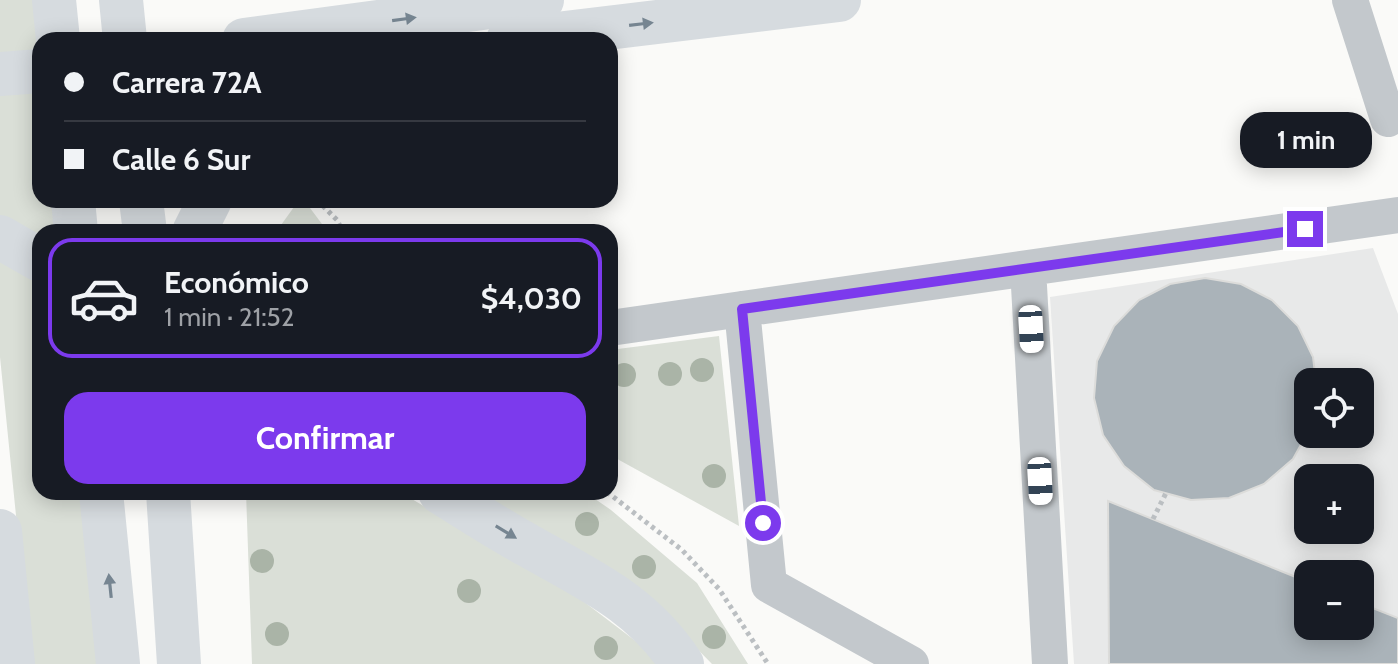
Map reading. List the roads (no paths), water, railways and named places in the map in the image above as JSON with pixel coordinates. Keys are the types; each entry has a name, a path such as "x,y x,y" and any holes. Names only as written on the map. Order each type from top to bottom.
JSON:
{"main road":[{"path":"54,0 57,32"},
{"path":"121,0 124,32"},
{"path":"304,32 542,0"},
{"path":"574,32 839,0"},
{"path":"0,74 32,72"},
{"path":"0,237 32,255"},
{"path":"102,500 118,664"},
{"path":"169,500 179,664"},
{"path":"453,500 578,571 623,601 651,625 682,664"},
{"path":"0,531 13,664"}],"street":[{"path":"1350,0 1388,119"},
{"path":"618,327 1398,215"},
{"path":"1028,268 1050,664"},
{"path":"742,309 769,585 911,664"}]}
